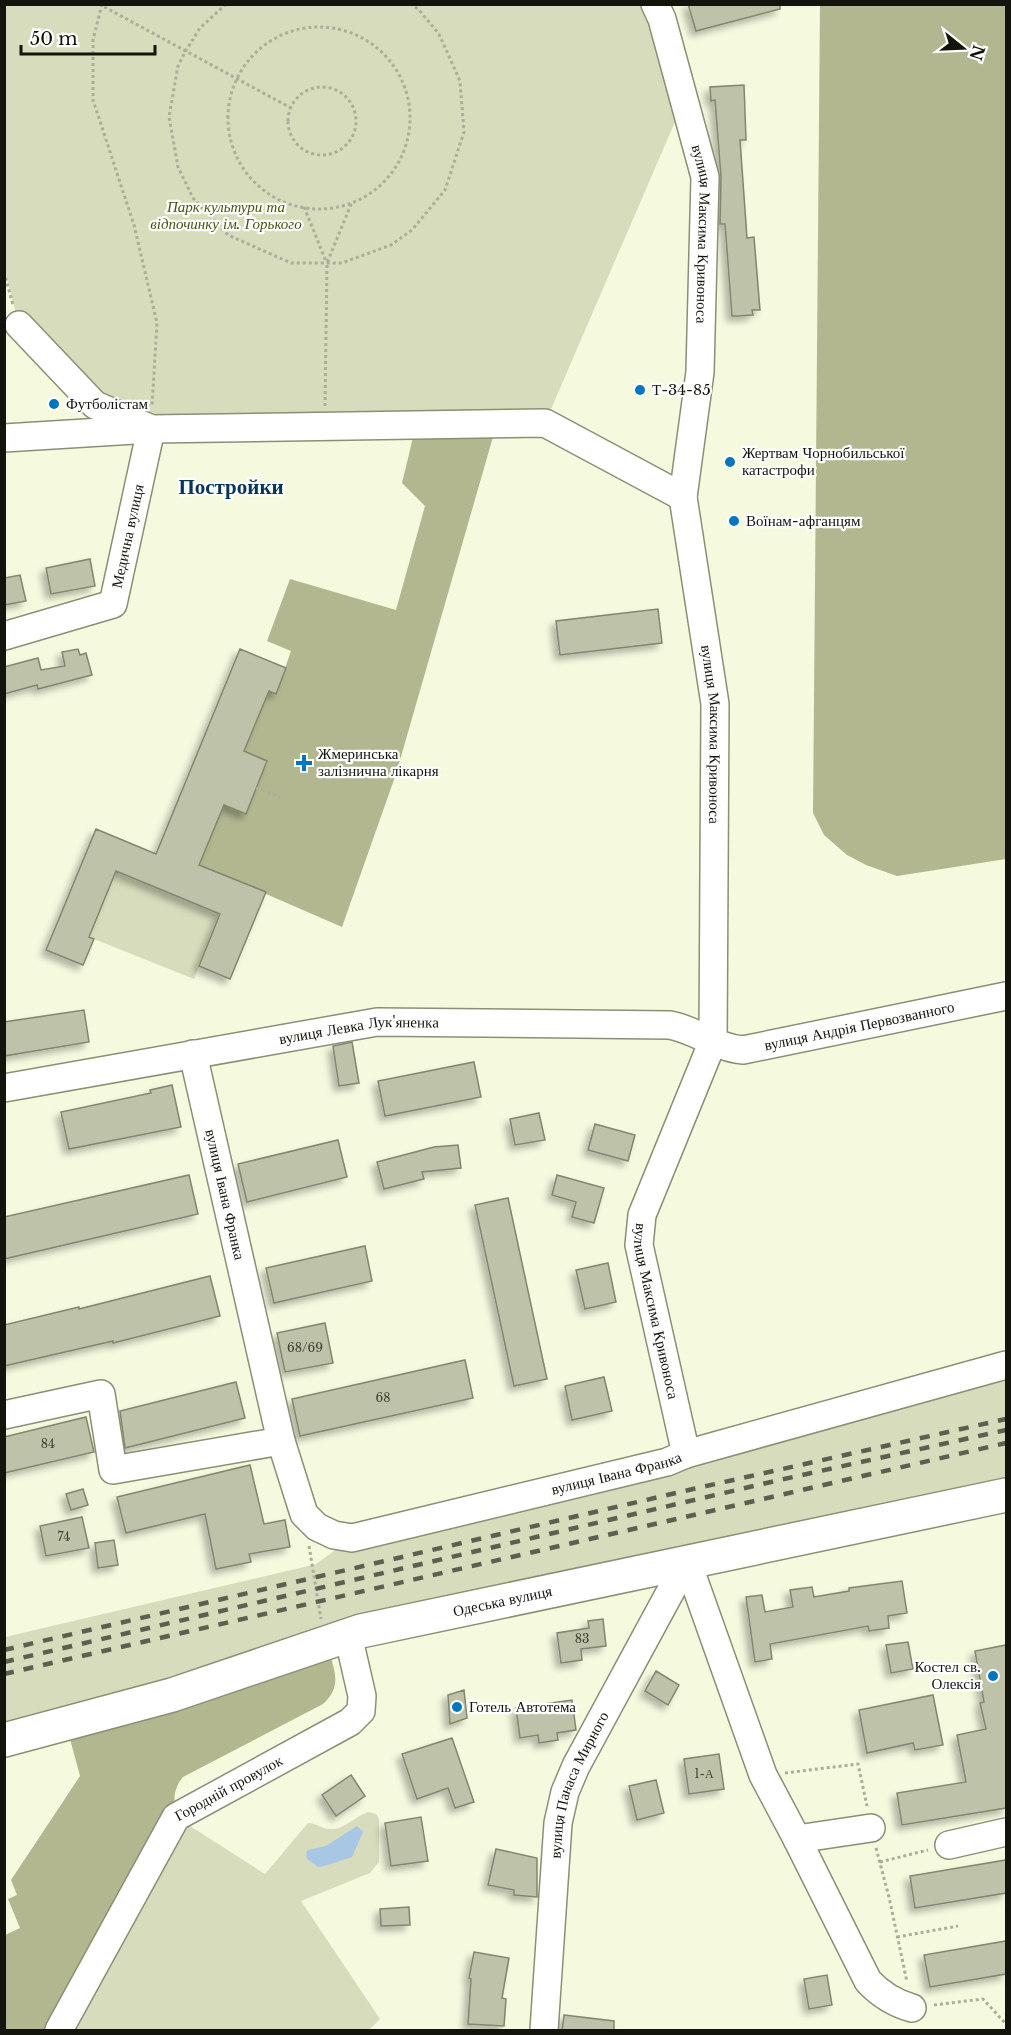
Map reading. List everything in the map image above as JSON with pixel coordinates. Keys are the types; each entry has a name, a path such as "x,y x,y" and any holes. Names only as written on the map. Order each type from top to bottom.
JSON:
{"main road":[{"name":"Одеська вулиця","path":"4,1740 172,1695 337,1638 687,1561 1006,1495"}],"street":[{"name":"вулиця Максима Кривоноса","path":"655,4 662,19 705,177 700,372 683,497 715,704 713,1041 649,1196 639,1231 641,1259 686,1454"},
{"path":"19,325 96,405 151,429"},
{"path":"4,438 151,429 545,423 683,497"},
{"name":"Медична вулиця","path":"4,636 113,604 151,429"},
{"name":"вулиця Андрія Первозванного","path":"713,1041 733,1049 753,1050 1006,996"},
{"name":"вулиця Левка Лук'яненка","path":"4,1088 377,1022 657,1024 681,1027 713,1041"},
{"name":"вулиця Івана Франка","path":"193,1054 281,1441 304,1514 317,1527 334,1535 352,1538 656,1465 686,1454 1006,1365"},
{"path":"4,1415 101,1394 113,1470 281,1441"},
{"path":"687,1561 763,1775 868,1981 881,1995 897,2004 912,2008"},
{"name":"вулиця Панаса Мирного","path":"544,2031 558,1823 565,1792 576,1766 687,1561"},
{"name":"Городній провулок","path":"59,2031 176,1817 357,1717 361,1711 362,1696 337,1638"},
{"path":"797,1839 871,1828"},
{"path":"949,1845 1006,1832"}],"path":[{"path":"226,4 200,28 178,66 169,117 178,168 193,198 228,235 291,263 342,263 391,245 412,230 445,190 464,132 460,81 439,34 411,4"},
{"path":"151,429 157,323 134,225 93,100 93,40 101,5 291,108"},
{"path":"311,27 338,28 367,40 381,50 400,75 410,105 406,146 391,174 362,199 352,202 332,209 304,207 279,201 248,175 232,147 228,111 236,80 254,54 280,35 311,27"},
{"path":"330,87 348,98 352,104 356,116 355,129 350,140 342,148 320,155 305,150 296,142 289,129 288,117 291,108 300,94 307,90 330,87"},
{"path":"325,426 327,263 352,202"},
{"path":"304,207 327,263"},
{"path":"4,272 19,325"},
{"path":"256,788 280,797"},
{"path":"304,1514 317,1602 337,1638"},
{"path":"763,1775 858,1764 912,2008 983,1999 1006,2024"},
{"path":"880,1862 949,1845"},
{"path":"897,1937 958,1926"}],"green space":[{"name":"Парк культури та відпочинку ім. Горького","path":"4,5 655,5 684,101 545,423 151,429 95,405 19,325 5,272"},
{"path":"820,5 1006,5 1006,859 897,876 866,865 847,855 824,835 813,813"},
{"path":"497,423 396,774 342,927 199,865 224,805 246,814 267,761 244,751 269,691 276,694 291,651 267,641 290,579 396,610 425,506 402,483 416,425"},
{"path":"116,871 220,914 194,979 89,937"},
{"path":"1006,1365 1006,1495 687,1561 5,1740 5,1637 316,1564 352,1538"},
{"path":"326,1642 335,1682 334,1690 323,1704 183,1777 179,1782 175,1796 176,1817 59,2030 5,2030 5,1935 20,1928 8,1899 17,1895 11,1880 80,1776 66,1724"},
{"path":"368,1812 376,1814 379,1819 379,1862 370,1873 301,1901 380,2019 369,2030 59,2030 176,1817 265,1874 308,1823 329,1829 336,1828"}],"water":[{"path":"357,1826 363,1832 352,1857 321,1867 307,1859 308,1850 326,1846"}],"building":[{"path":"688,4 780,4 780,9 696,31"},
{"path":"744,85 746,140 740,140 747,238 754,237 760,310 752,310 753,315 732,316 725,224 720,224 721,177 715,100 711,101 710,87"},
{"path":"90,559 95,586 51,594 46,568"},
{"path":"20,575 26,601 4,605 4,578"},
{"path":"658,609 662,643 560,655 556,621"},
{"path":"78,649 80,655 86,653 92,675 38,689 37,685 4,694 4,667 38,658 41,670 65,666 62,652"},
{"path":"240,649 286,668 276,694 269,691 244,751 267,761 246,814 224,805 199,865 266,892 230,979 199,966 220,914 116,871 89,937 94,939 83,965 46,950 96,829 156,854"},
{"path":"84,1010 89,1042 4,1056 4,1022"},
{"path":"352,1042 359,1083 339,1086 333,1046"},
{"path":"474,1062 481,1097 385,1116 378,1081"},
{"path":"172,1085 181,1127 69,1149 61,1112 151,1093 150,1090"},
{"path":"539,1113 545,1140 515,1145 510,1119"},
{"path":"595,1124 635,1135 628,1161 588,1150"},
{"path":"338,1140 347,1177 247,1202 238,1164"},
{"path":"458,1145 461,1168 422,1172 424,1179 384,1189 377,1162 434,1147"},
{"path":"189,1175 198,1214 4,1259 4,1217"},
{"path":"557,1175 604,1188 594,1223 572,1217 576,1202 552,1195"},
{"path":"508,1198 547,1379 514,1386 475,1205"},
{"path":"365,1246 372,1281 274,1303 266,1268"},
{"path":"608,1263 616,1302 585,1309 576,1270"},
{"path":"210,1276 220,1316 113,1343 113,1341 4,1366 4,1325"},
{"path":"325,1323 333,1363 285,1372 277,1333"},
{"path":"465,1360 473,1398 300,1436 292,1399"},
{"path":"604,1377 612,1411 572,1420 565,1386"},
{"path":"236,1382 245,1418 125,1448 120,1411"},
{"path":"86,1417 94,1452 4,1473 4,1437"},
{"path":"250,1465 264,1524 285,1520 290,1547 249,1554 251,1562 216,1569 205,1514 126,1533 117,1497"},
{"path":"83,1489 88,1505 71,1510 66,1494"},
{"path":"82,1517 89,1548 46,1556 40,1526"},
{"path":"114,1540 118,1565 98,1568 95,1543"},
{"path":"902,1581 907,1613 888,1616 889,1628 869,1631 868,1626 770,1644 772,1659 755,1662 746,1597 762,1595 765,1612 793,1607 790,1590 812,1587 814,1597 849,1591 849,1588"},
{"path":"603,1619 606,1646 581,1649 582,1660 561,1663 557,1633 589,1628 588,1621"},
{"path":"908,1642 913,1669 891,1673 886,1645"},
{"path":"1006,1645 1006,1808 902,1825 897,1793 966,1782 957,1735 986,1729 980,1703 984,1702 975,1651"},
{"path":"656,1671 679,1685 668,1705 645,1691"},
{"name":"Готель Автотема","path":"464,1690 467,1718 450,1724 448,1695"},
{"path":"933,1695 943,1745 915,1750 913,1743 867,1753 859,1710"},
{"path":"572,1700 576,1730 557,1733 558,1740 539,1743 538,1735 520,1738 516,1708"},
{"path":"452,1738 474,1802 455,1808 448,1788 417,1799 402,1754"},
{"path":"719,1754 724,1789 689,1794 684,1759"},
{"path":"351,1775 365,1796 336,1816 322,1795"},
{"path":"656,1780 664,1813 637,1820 629,1786"},
{"path":"421,1817 428,1861 391,1866 385,1823"},
{"path":"496,1849 537,1858 537,1897 514,1895 514,1890 488,1885"},
{"path":"1006,1860 1006,1893 915,1908 910,1876"},
{"path":"409,1907 410,1925 381,1926 380,1909"},
{"path":"1006,1941 1006,1974 930,1987 924,1955"},
{"path":"474,1952 509,1958 502,1998 506,1999 504,2026 468,2024 471,1979 469,1978"},
{"path":"827,1975 832,2005 809,2009 804,1979"},
{"path":"564,2015 614,2021 614,2031 562,2031"}],"railway":[{"path":"4,1650 693,1489 1006,1419"},
{"path":"4,1662 775,1481 1006,1430"},
{"path":"4,1674 1006,1443"}],"place":[{"name":"Т-34-85","path":"640,390"},
{"name":"Футболістам","path":"54,404"},
{"name":"Жертвам Чорнобильської катастрофи","path":"730,462"},
{"name":"Воїнам-афганцям","path":"734,521"},
{"name":"Жмеринська залізнична лікарня","path":"304,763"},
{"name":"Костел св. Олексія","path":"993,1676"},
{"name":"Готель Автотема","path":"457,1707"}],"district":[{"name":"Постройки","path":"231,487"}]}
